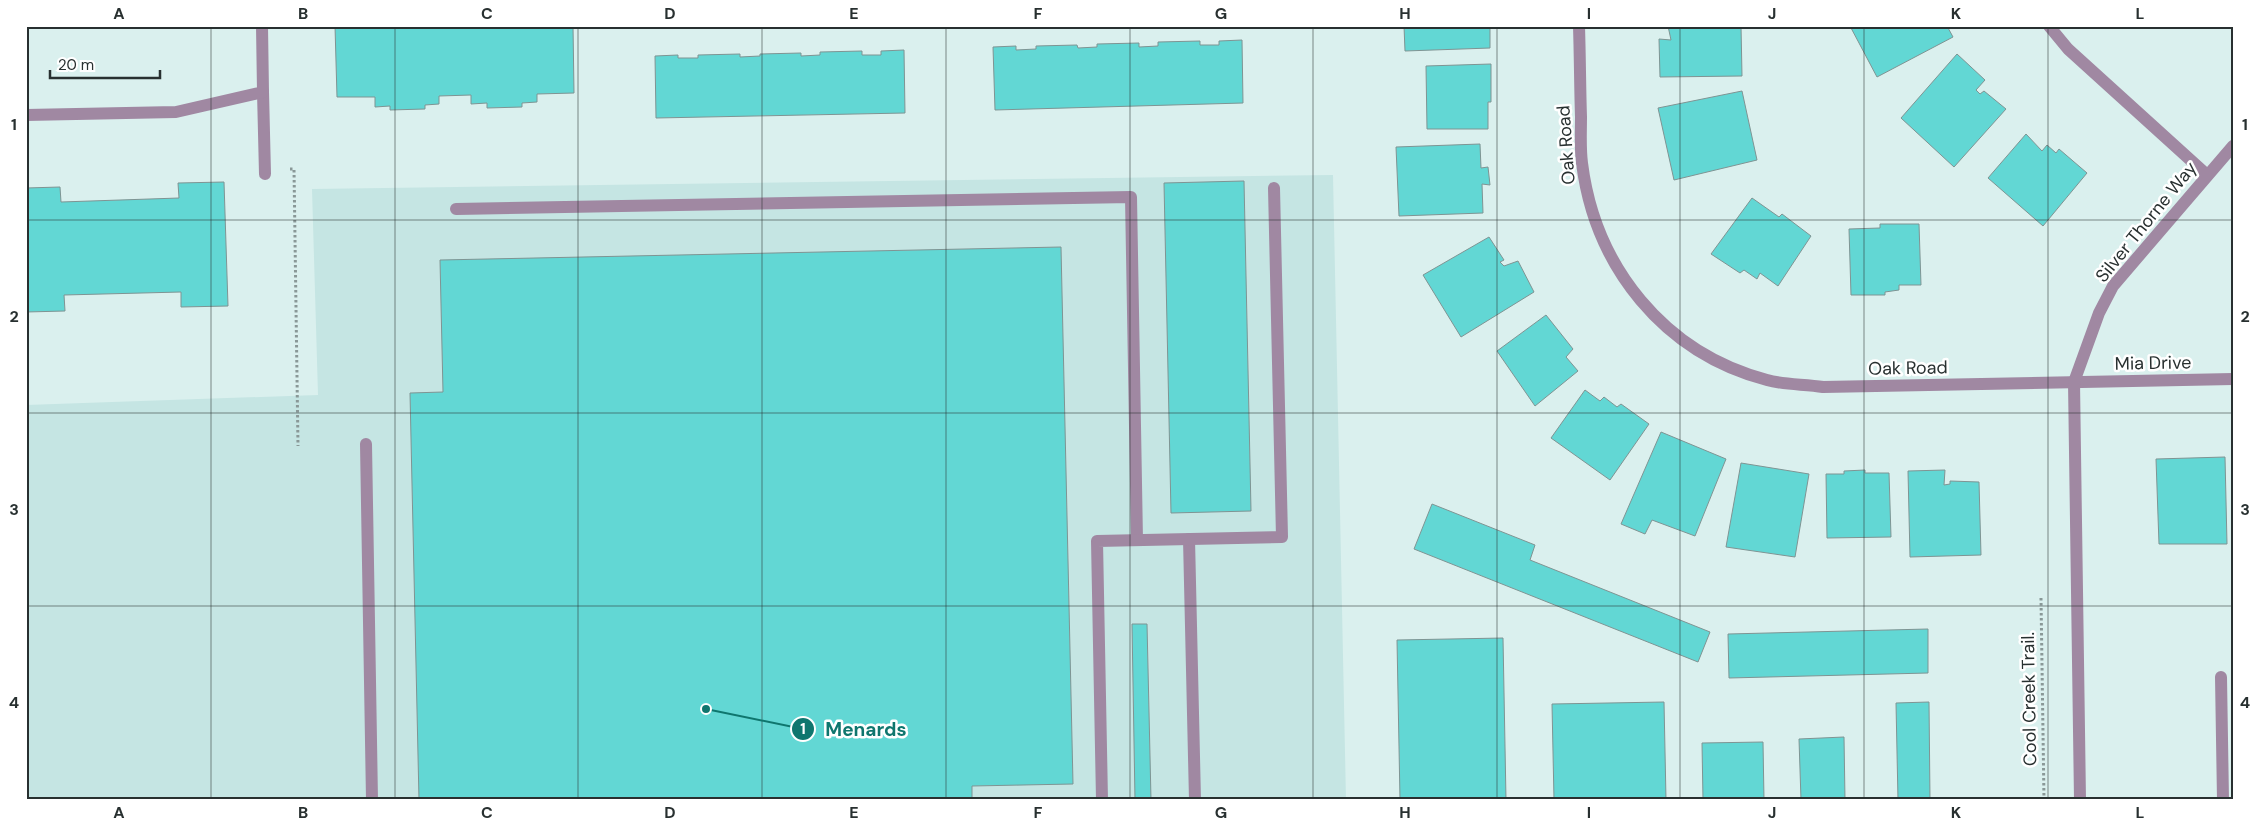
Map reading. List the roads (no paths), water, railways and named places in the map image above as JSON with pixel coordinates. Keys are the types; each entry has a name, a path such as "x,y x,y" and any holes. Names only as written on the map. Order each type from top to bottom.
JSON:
{"street":[{"path":"262,26 265,171"},
{"name":"Oak Road","path":"1579,26 1582,162 1588,193 1601,236 1622,278 1649,311 1683,342 1716,361 1767,380 1823,386 2074,382"},
{"path":"2049,26 2068,49 2207,175"},
{"path":"26,115 176,112 263,92"},
{"name":"Silver Thorne Way","path":"2074,382 2099,313 2112,286 2233,146"},
{"path":"1102,800 1097,541 1282,537 1274,188"},
{"path":"456,209 1131,197 1137,540"},
{"name":"Mia Drive","path":"2074,382 2233,379"},
{"path":"2074,382 2080,800"},
{"path":"366,444 372,800"},
{"path":"1189,538 1195,800"},
{"path":"2221,677 2223,800"}],"place":[{"name":"Menards","path":"706,709"}]}
